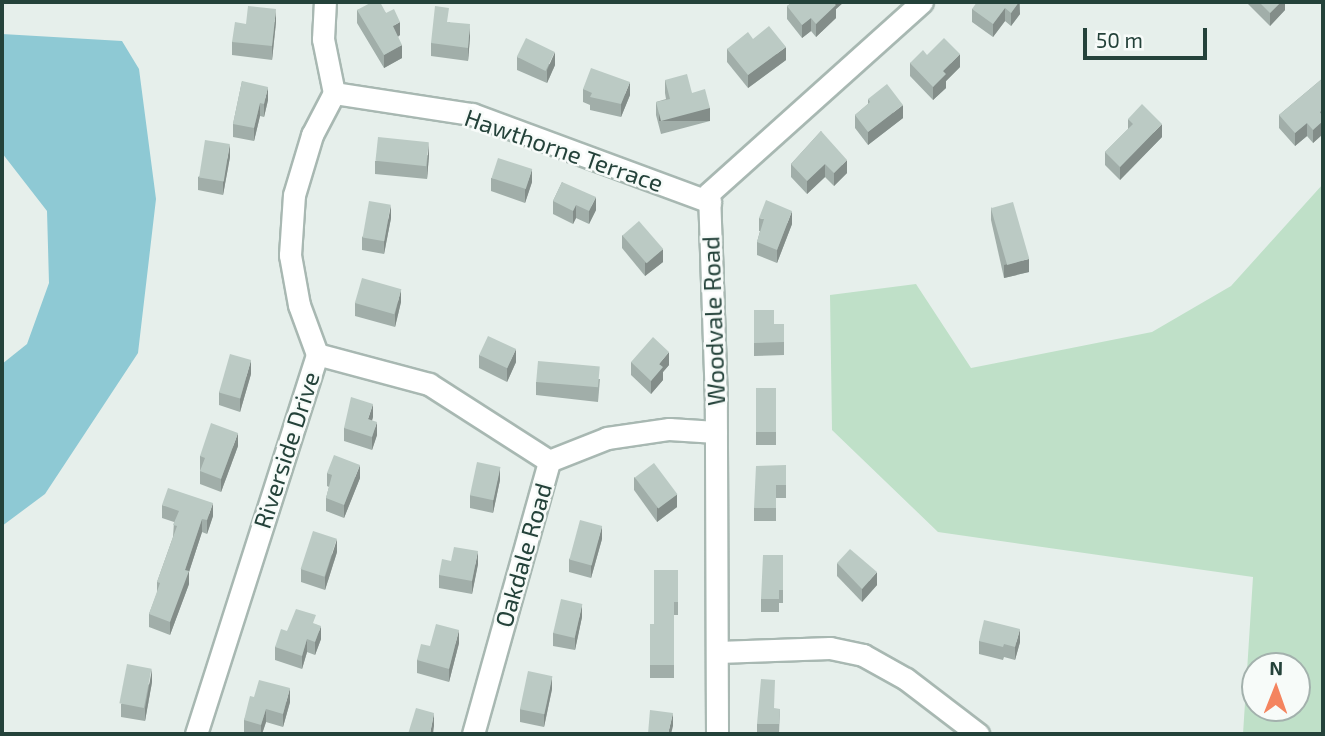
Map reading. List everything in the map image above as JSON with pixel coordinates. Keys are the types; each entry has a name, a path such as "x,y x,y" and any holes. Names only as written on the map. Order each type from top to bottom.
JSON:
{"street":[{"path":"325,2 323,39 334,93"},
{"name":"Woodvale Road","path":"717,734 716,432 709,193 922,2"},
{"name":"Hawthorne Terrace","path":"334,93 472,114 710,202"},
{"name":"Riverside Drive","path":"195,734 317,354 299,304 290,254 294,195 312,135 334,93"},
{"path":"317,354 429,384 549,461"},
{"name":"Oakdale Road","path":"473,734 549,461 607,438 669,429 716,432"},
{"path":"718,652 830,648 863,655 906,679 978,734"}],"green space":[{"path":"1323,184 1323,734 1243,734 1244,722 1311,722 1311,652 1248,652 1253,577 938,532 832,430 830,295 916,284 971,368 1152,332 1231,286"}],"water":[{"path":"2,34 122,41 139,69 156,199 138,353 45,494 2,526 2,364 27,344 49,283 47,211 2,153"}],"building":[{"path":"372,2 380,2 386,13 394,9 400,22 393,26 402,45 384,55 357,10"},
{"path":"793,2 833,2 836,5 816,24 811,18 802,25 787,6"},
{"path":"977,2 1019,2 1011,13 1005,8 993,24 972,9"},
{"path":"1259,2 1281,2 1270,13"},
{"path":"248,6 276,9 272,46 232,42 235,22 246,24"},
{"path":"435,6 449,8 447,22 470,24 468,48 431,43"},
{"path":"769,26 786,47 748,75 727,49 748,32 753,39"},
{"path":"526,38 555,52 546,71 517,57"},
{"path":"944,38 960,54 943,71 946,74 933,87 910,63 923,50 927,55"},
{"path":"591,68 630,82 621,104 590,97 592,93 583,89"},
{"path":"687,74 692,93 705,89 710,108 661,121 656,102 670,99 665,80"},
{"path":"1323,78 1323,109 1320,112 1323,121 1313,130 1307,123 1295,133 1279,115"},
{"path":"242,81 268,87 264,104 260,103 254,128 233,124"},
{"path":"887,84 903,105 868,132 855,115 870,102 868,99"},
{"path":"1142,104 1162,124 1120,167 1105,152 1133,124 1128,119"},
{"path":"821,131 847,160 834,173 825,164 807,181 791,164"},
{"path":"378,137 429,142 426,166 375,161"},
{"path":"205,140 230,144 224,181 199,178"},
{"path":"498,158 532,169 526,189 492,178"},
{"path":"562,182 596,197 589,211 576,205 573,211 553,201"},
{"path":"766,200 792,211 777,250 757,242 764,219 759,218"},
{"path":"369,201 391,205 384,241 363,237"},
{"path":"1013,202 1029,259 1007,265 991,208"},
{"path":"639,221 663,249 647,263 622,235"},
{"path":"362,278 401,289 394,314 355,303"},
{"path":"754,310 774,310 774,324 784,324 784,342 754,343"},
{"path":"488,336 516,349 507,368 479,355"},
{"path":"653,337 669,352 659,364 663,367 651,381 631,362"},
{"path":"230,354 251,360 240,399 219,392"},
{"path":"538,361 600,366 598,387 536,382"},
{"path":"756,388 776,388 776,432 756,432"},
{"path":"351,397 373,404 368,419 377,422 372,437 344,428"},
{"path":"211,423 238,433 221,479 200,471 205,458 200,456"},
{"path":"334,455 360,465 344,505 326,498 332,475 327,473"},
{"path":"477,462 500,467 493,500 470,495"},
{"path":"654,463 677,494 658,509 635,477"},
{"path":"786,465 786,485 776,485 776,508 754,508 756,466"},
{"path":"168,488 213,503 207,520 202,519 185,570 189,571 170,622 149,614 177,526 173,525 179,511 162,505"},
{"path":"580,520 602,526 592,566 569,560"},
{"path":"313,531 337,539 324,577 301,569"},
{"path":"454,547 478,551 472,581 439,575 442,559 451,561"},
{"path":"850,549 877,572 862,589 837,563"},
{"path":"763,555 783,555 783,590 779,590 779,599 761,599"},
{"path":"654,570 678,570 678,602 674,602 674,665 650,665 650,624 654,624"},
{"path":"561,599 582,604 575,638 553,633"},
{"path":"296,609 316,615 313,623 321,626 315,642 307,639 302,656 275,647 281,629 287,631"},
{"path":"984,620 1020,629 1015,647 979,641"},
{"path":"436,624 459,630 449,669 417,660 421,644 430,646"},
{"path":"127,664 152,669 144,708 119,703"},
{"path":"528,671 552,676 544,714 520,709"},
{"path":"761,679 775,680 774,708 780,709 779,724 757,724"},
{"path":"259,680 290,688 283,714 266,709 261,725 244,720 250,696 254,697"},
{"path":"416,708 434,713 430,734 408,734"},
{"path":"650,710 673,713 668,734 648,734"}]}
